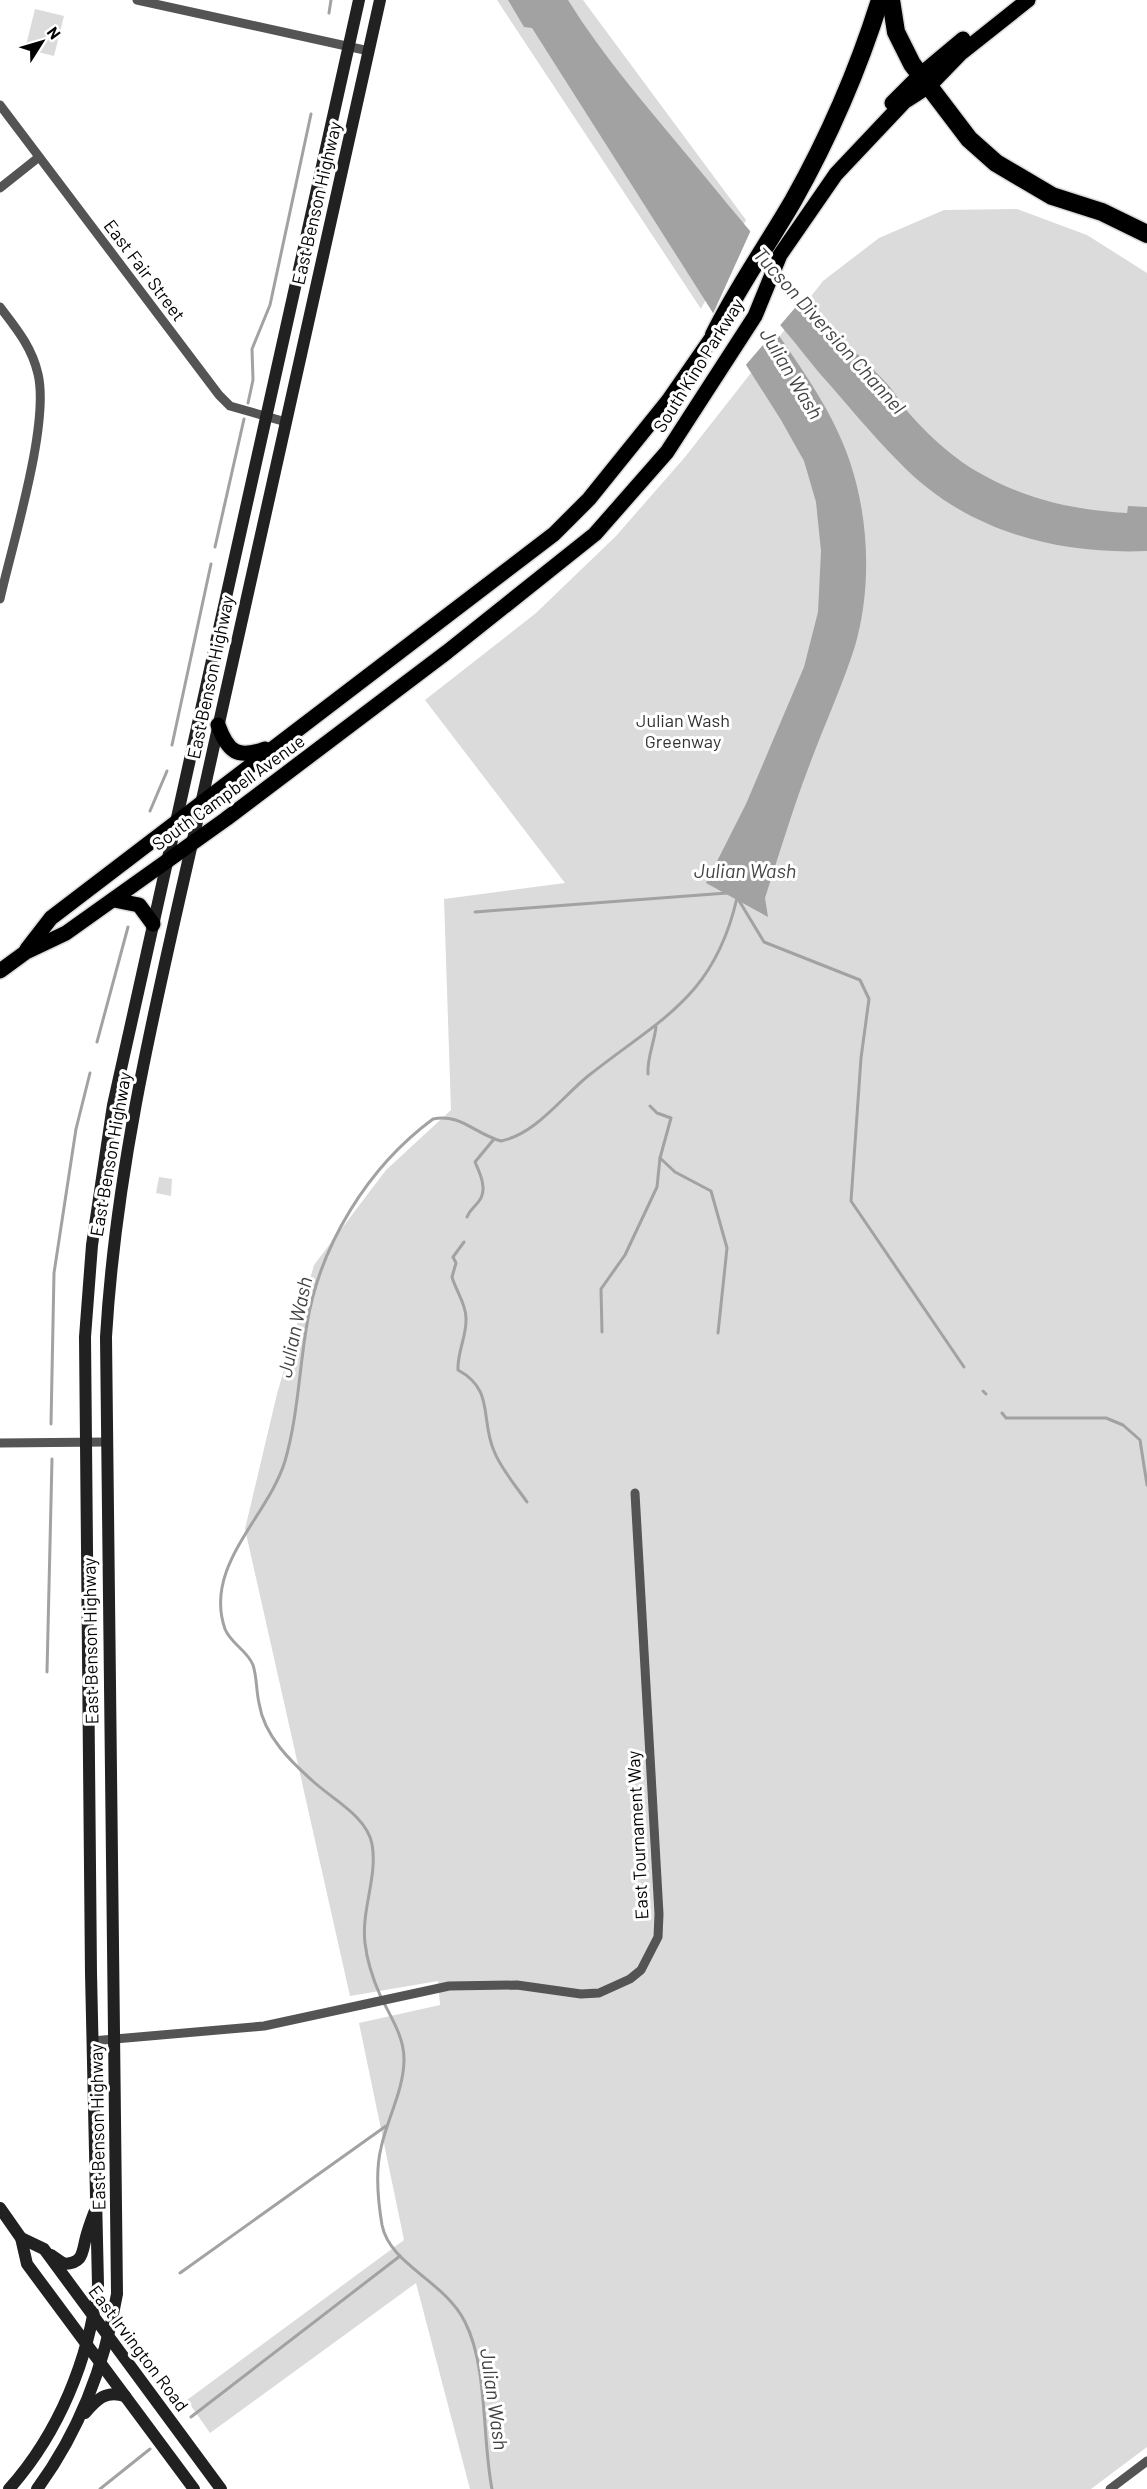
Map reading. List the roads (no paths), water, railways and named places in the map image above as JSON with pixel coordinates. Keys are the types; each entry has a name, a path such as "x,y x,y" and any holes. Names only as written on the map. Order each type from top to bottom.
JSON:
{"highway":[{"path":"714,334 734,292 775,248 797,193 839,110 880,0"},
{"path":"891,0 896,32 904,51 969,138 996,163 1052,196 1102,212 1147,234"}],"main road":[{"name":"East Benson Highway","path":"9,2489 26,2470 61,2410 87,2344 94,2317 98,2285 92,2041 84,1441 87,1295 99,1184 113,1105 359,0"},
{"name":"East Benson Highway","path":"78,2421 109,2338 118,2274 112,2040 106,1337 112,1249 119,1191 129,1132 191,844 380,0"},
{"name":"South Kino Parkway","path":"447,652 595,534 667,452 755,316 775,248 856,152 925,80 1013,0"},
{"name":"South Kino Parkway","path":"925,80 1028,0"},
{"name":"South Kino Parkway","path":"430,631 554,534 589,498 668,401 714,334"},
{"name":"South Campbell Avenue","path":"26,952 51,918 430,631"},
{"name":"South Campbell Avenue","path":"0,971 26,952 66,933 114,900 447,652"},
{"path":"218,725 224,741 238,753 248,756 279,744"},
{"path":"114,900 139,905 153,924"},
{"path":"89,1789 110,1788"},
{"path":"44,2249 64,2264 80,2259 84,2254 86,2238 97,2203"},
{"name":"East Irvington Road","path":"0,2208 21,2238 27,2264 194,2489"},
{"name":"East Irvington Road","path":"21,2238 44,2249 222,2489"},
{"path":"37,2489 78,2421 103,2396 115,2393 125,2396"}],"street":[{"path":"137,0 369,51"},
{"name":"East Fair Street","path":"0,105 219,395 230,406 286,422"},
{"path":"0,188 39,157"},
{"path":"0,307 32,352 42,396 34,449 0,599"},
{"path":"0,1443 106,1442"},
{"name":"East Tournament Way","path":"92,2041 264,2026 399,1997 470,1985 517,1985 581,1994 599,1993 630,1979 641,1970 658,1937 659,1914 635,1493"},
{"path":"1110,2489 1147,2461"}],"water":[{"name":"Tucson Diversion Channel","path":"508,0 568,0 627,83 769,254 889,386 915,420 949,452 994,481 1030,496 1068,506 1127,513 1128,506 1147,507 1147,551 1078,548 1012,533 981,521 951,505 924,485 898,461 781,326 756,302 821,399 842,441 861,506 866,553 864,600 855,646 802,785 765,898 768,917 706,883 746,804 804,667 818,612 821,551 816,502 804,461 781,420 532,28 524,27"}],"waterway":[{"path":"329,13 331,0"},
{"path":"248,403 253,380 252,349 270,305 311,114"},
{"path":"215,547 244,419"},
{"path":"172,745 211,564"},
{"path":"150,811 167,771"},
{"path":"475,912 727,893"},
{"name":"Julian Wash","path":"492,2489 478,2360 465,2322 445,2295 396,2251 387,2239 382,2225 378,2186 379,2157 401,2082 404,2059 402,2042 377,1989 366,1950 364,1931 373,1868 372,1844 369,1834 357,1817 297,1766 280,1748 266,1726 258,1698 253,1665 225,1629 221,1606 223,1584 240,1542 277,1482 285,1461 293,1427 304,1341 313,1294 335,1237 368,1184 409,1138 433,1119 460,1121 501,1141 514,1137 537,1123 588,1076 661,1021 699,983 714,960 727,932 737,898"},
{"path":"738,899 764,942 860,980 869,999 861,1058 851,1201 964,1367"},
{"path":"97,1042 128,927"},
{"path":"648,1074 656,1027"},
{"path":"51,1424 54,1273 76,1129 90,1073"},
{"path":"650,1106 657,1113 671,1118 660,1158 675,1172 711,1191 727,1248 718,1333"},
{"path":"467,1217 482,1197 483,1192 475,1162 494,1139"},
{"path":"602,1332 601,1289 625,1255 657,1187 660,1158"},
{"path":"464,1242 453,1257 456,1263 452,1277 466,1318 458,1370 470,1378 482,1396 494,1451 527,1502"},
{"path":"983,1391 986,1394"},
{"path":"1002,1413 1006,1418 1106,1418 1123,1425 1140,1440 1147,1485"},
{"path":"47,1672 52,1459"},
{"path":"180,2273 386,2126"},
{"path":"191,2417 400,2256"},
{"path":"100,2489 150,2449"}],"park label":[{"name":"Julian Wash Greenway","path":"683,730"}]}
